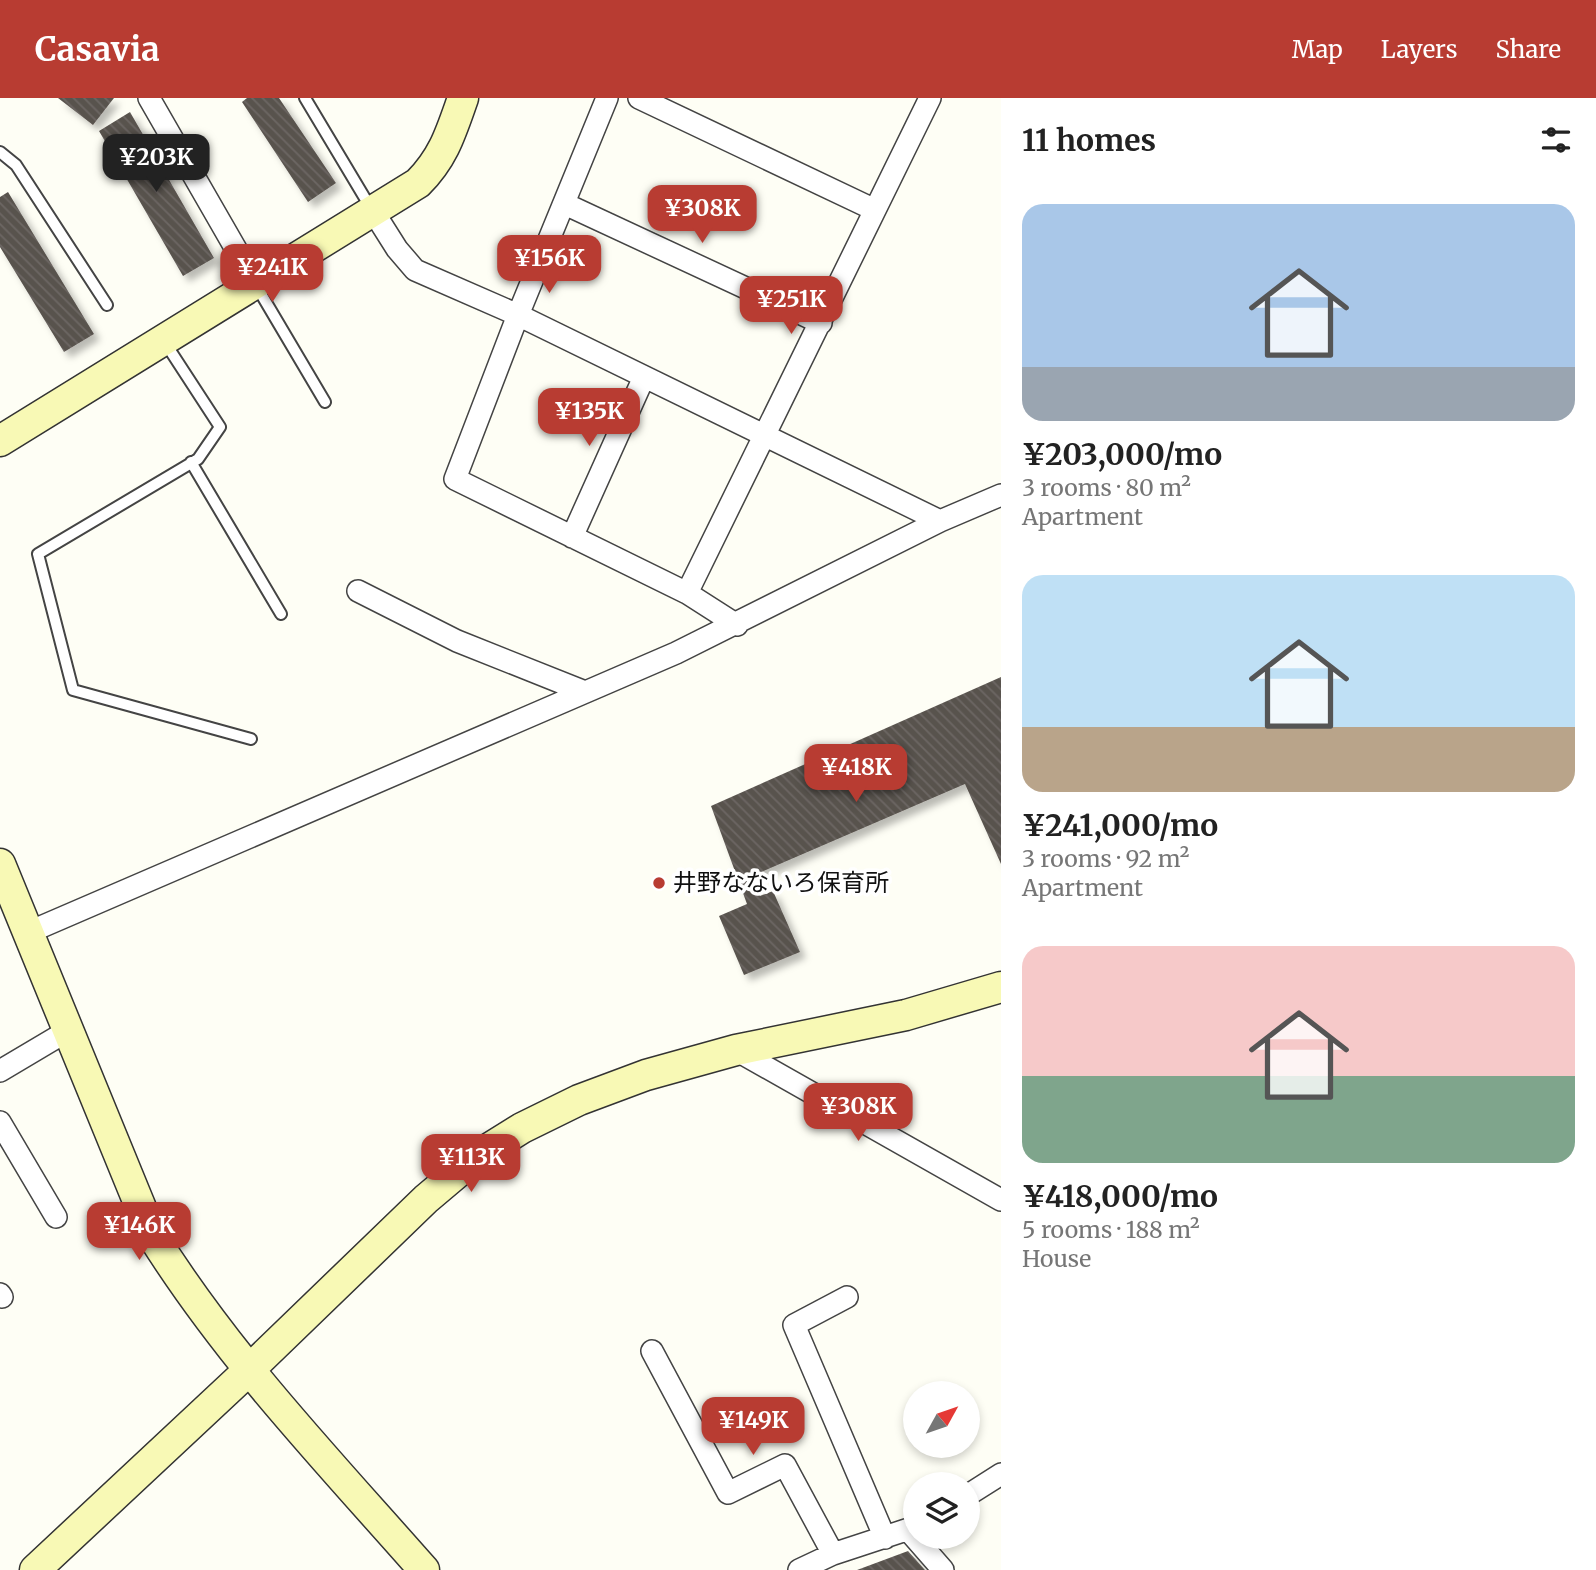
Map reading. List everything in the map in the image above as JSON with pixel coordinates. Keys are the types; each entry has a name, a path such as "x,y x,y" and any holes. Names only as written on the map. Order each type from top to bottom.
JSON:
{"street":[{"path":"149,98 256,284"},
{"path":"0,441 418,183 433,168 444,149 463,98"},
{"path":"607,98 518,315 455,479 687,593 737,625"},
{"path":"639,98 875,210"},
{"path":"687,593 930,98"},
{"path":"565,204 821,324"},
{"path":"373,211 397,249 415,270 518,315 940,521"},
{"path":"572,537 644,377"},
{"path":"27,933 737,625 940,521 1001,495"},
{"path":"358,591 457,641 585,692"},
{"path":"0,864 152,1235 182,1282 249,1370 424,1570"},
{"path":"35,1570 249,1370 426,1199 477,1156 523,1128 579,1100 646,1075 736,1050 906,1015 1001,987"},
{"path":"0,1071 69,1030"},
{"path":"736,1050 1001,1200"},
{"path":"0,1122 56,1217"},
{"path":"847,1297 794,1325 885,1538"},
{"path":"652,1350 728,1493 785,1465 833,1554"},
{"path":"980,1487 1001,1474"},
{"path":"799,1570 833,1554 903,1532"},
{"path":"927,1549 943,1570"}],"lane":[{"path":"305,98 373,211"},
{"path":"0,152 16,165 107,304"},
{"path":"256,284 325,402"},
{"path":"163,340 220,427 198,459 38,554 73,690 251,739"},
{"path":"191,463 281,614"}],"building":[{"path":"58,98 114,98 93,125"},
{"path":"247,98 279,98 336,183 308,202 242,102"},
{"path":"130,112 214,258 183,276 99,131"},
{"path":"8,192 94,334 64,352 0,247 0,197"},
{"path":"1001,677 1001,864 965,784 752,876 760,896 773,891 800,952 744,975 719,916 747,904 711,806"},
{"path":"908,1551 925,1570 857,1570"}],"place":[{"name":"井野なないろ保育所","path":"659,883"}]}
